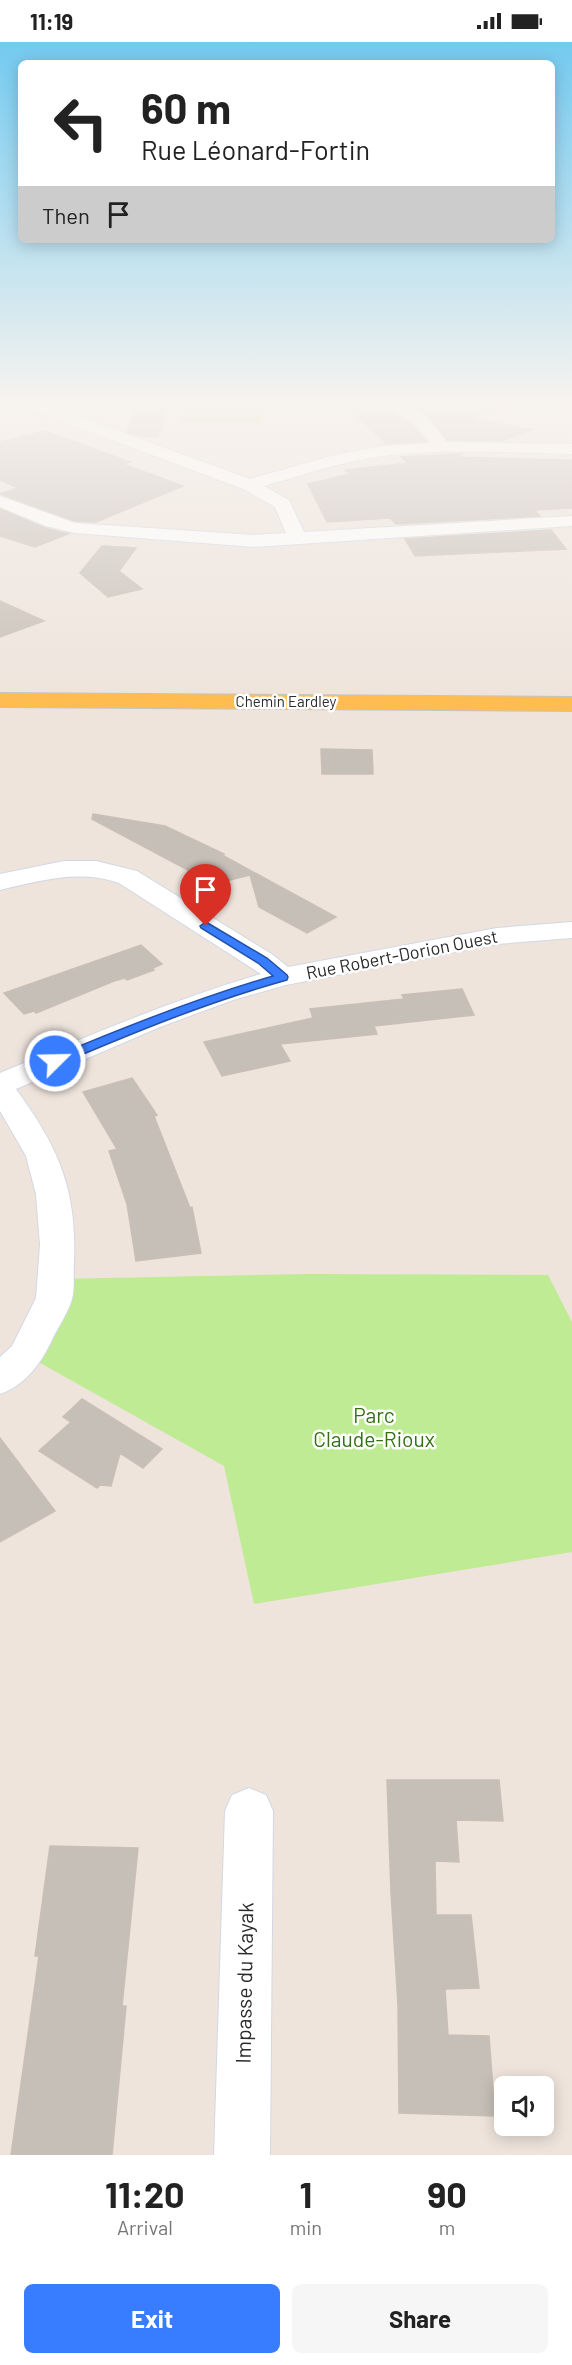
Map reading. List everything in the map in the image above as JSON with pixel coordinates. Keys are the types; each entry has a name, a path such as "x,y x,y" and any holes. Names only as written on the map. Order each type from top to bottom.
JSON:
{"main road":[{"name":"Chemin Eardley","path":"0,700 572,704"}],"street":[{"path":"275,500 283,504 297,538"},
{"path":"0,501 52,522 75,528 222,540 297,538 572,521"},
{"path":"0,882 72,867 111,870 128,878 254,955 282,977"},
{"name":"Rue Robert-Dorion Ouest","path":"0,1086 150,1021 223,994 282,977 477,939 572,930"},
{"path":"0,1086 23,1120 42,1156 53,1194 57,1245 54,1298 26,1355 0,1380"},
{"name":"Impasse du Kayak","path":"242,2155 249,1811"}],"green space":[{"name":"Parc Claude-Rioux","path":"308,1274 548,1275 572,1322 572,1552 254,1604 224,1466 26,1355 56,1279"}],"building":[{"path":"16,500 150,500 96,522 75,521"},
{"path":"316,500 572,500 572,508 535,510 540,516 396,524 390,518 327,522"},
{"path":"0,509 45,528 68,534 35,547 0,536"},
{"path":"551,530 566,549 415,556 405,539"},
{"path":"102,546 136,548 119,571 142,589 108,597 80,573"},
{"path":"0,601 44,621 0,637"},
{"path":"321,749 372,750 373,774 322,774"},
{"path":"93,814 165,826 224,854 222,855 336,917 307,933 259,907 250,875 214,884 92,819"},
{"path":"141,945 162,964 153,968 154,970 127,980 125,978 114,981 36,1013 34,1011 24,1014 4,993"},
{"path":"462,989 474,1015 374,1026 377,1034 280,1044 290,1061 222,1076 204,1042 313,1018 310,1009 404,999 402,995"},
{"path":"132,1078 157,1115 154,1116 190,1208 192,1207 201,1253 136,1261 127,1204 109,1151 117,1149 83,1092"},
{"path":"82,1399 162,1449 143,1468 120,1453 111,1486 100,1485 97,1488 39,1451 71,1422 63,1417"},
{"path":"0,1438 55,1511 0,1542"},
{"path":"387,1780 499,1780 503,1821 456,1820 459,1862 435,1861 436,1915 471,1915 479,1988 445,1989 448,2035 489,2036 494,2116 399,2113 398,2005"},
{"path":"50,1846 138,1848 122,2006 126,2006 112,2155 11,2155 39,1956 35,1956"}],"route":[{"path":"55,1061 150,1021 223,994 282,977 262,961 206,926"}]}
